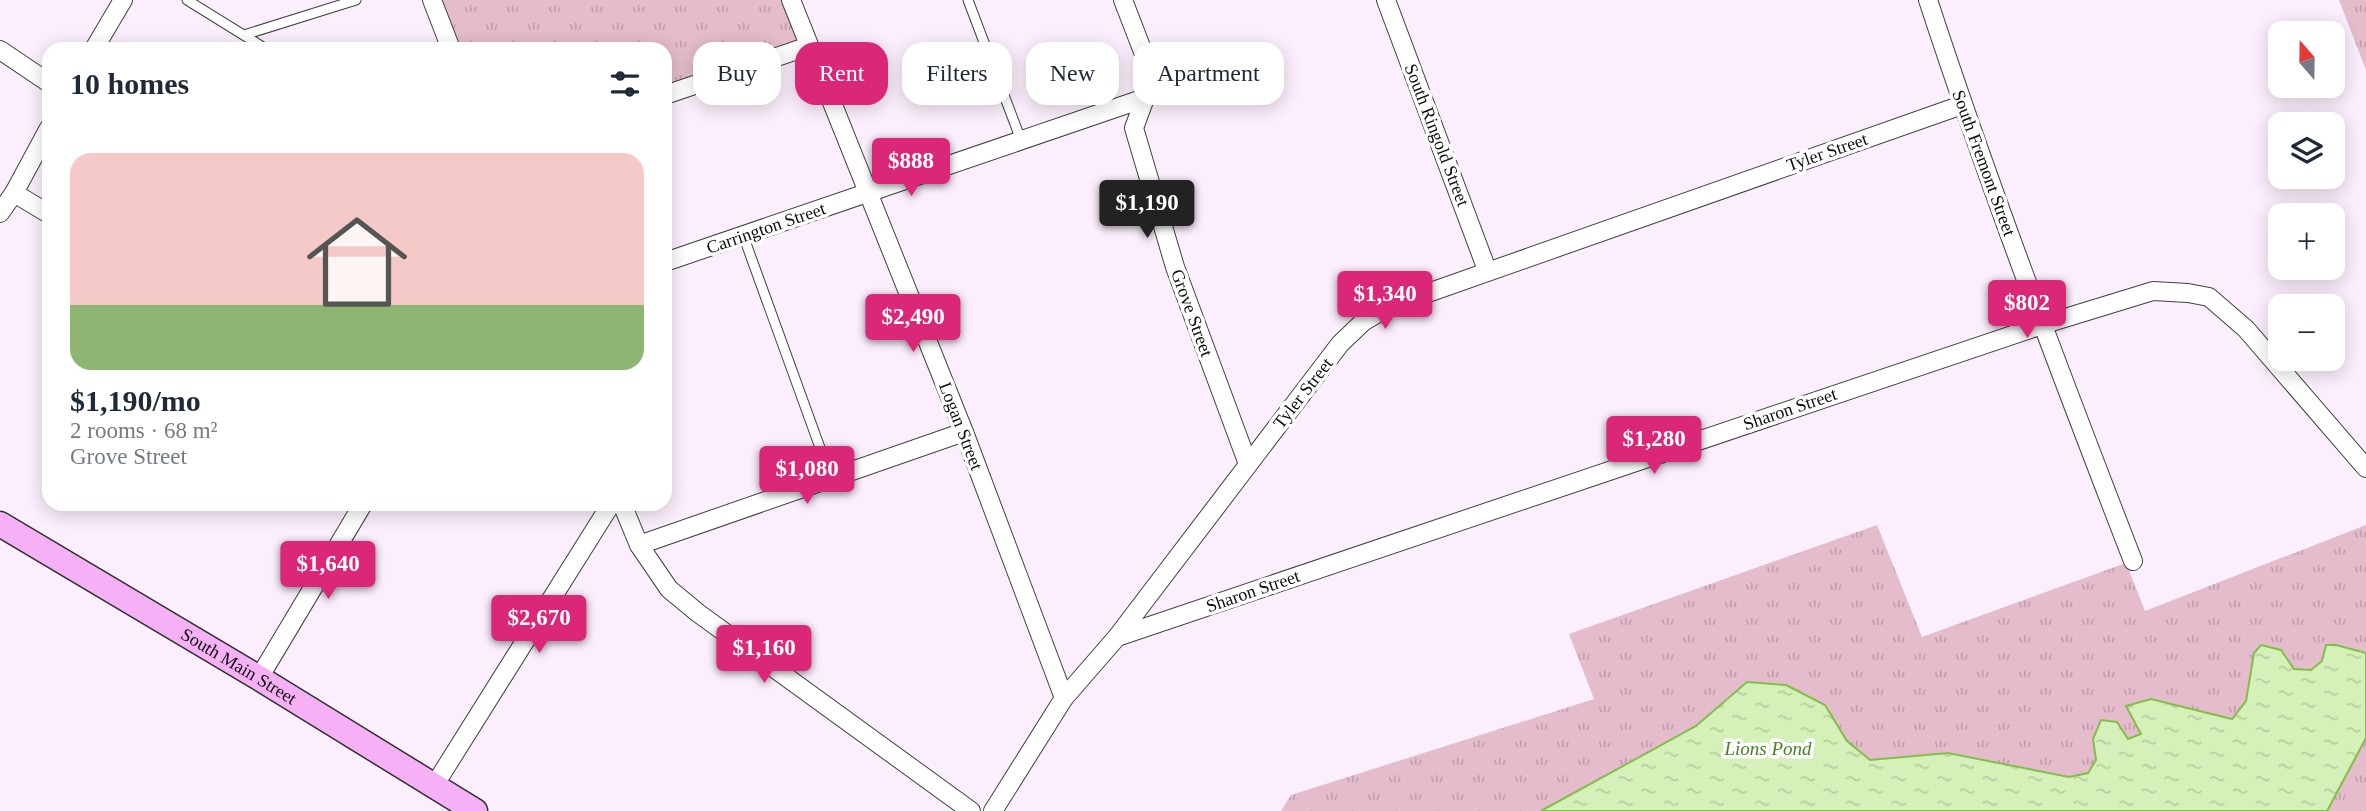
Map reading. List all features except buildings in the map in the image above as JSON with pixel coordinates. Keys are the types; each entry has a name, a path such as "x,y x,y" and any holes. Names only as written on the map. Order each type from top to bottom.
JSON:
{"main road":[{"name":"South Main Street","path":"0,524 260,678 475,811"}],"street":[{"path":"98,42 123,0"},
{"path":"432,0 448,42"},
{"name":"Logan Street","path":"792,0 808,42"},
{"name":"Grove Street","path":"1123,0 1138,42"},
{"name":"South Ringold Street","path":"1386,0 1487,270"},
{"name":"South Fremont Street","path":"1928,0 1962,105 2042,325 2133,561"},
{"path":"0,50 42,78"},
{"path":"672,93 795,51"},
{"name":"Carrington Street","path":"672,260 1133,102"},
{"name":"Logan Street","path":"833,105 964,432 1064,698"},
{"name":"Grove Street","path":"1142,105 1134,128 1175,267 1248,464"},
{"name":"Tyler Street","path":"993,811 1064,698 1117,637 1340,344 1363,321 1388,307 1487,270 1962,105"},
{"path":"0,213 42,141"},
{"path":"14,193 42,210"},
{"name":"Sharon Street","path":"1117,637 2042,325 2153,291 2209,297 2246,330 2366,468"},
{"path":"639,545 964,432"},
{"path":"260,678 359,511"},
{"path":"434,786 607,511"},
{"path":"625,511 639,545 669,589 698,613 971,811"}],"lane":[{"path":"187,0 254,42"},
{"path":"244,35 356,0"},
{"path":"968,0 1021,141"},
{"path":"743,235 831,478"}],"green space":[{"path":"432,0 791,0 807,42 795,42 795,51 781,56 781,42 693,42 693,85 672,93 672,42 448,42"},
{"path":"2339,0 2366,0 2366,70"},
{"path":"1877,525 1922,637 2126,563 2145,611 2366,525 2366,811 1281,811 1291,795 1594,699 1569,634"}],"water":[{"name":"Lions Pond","path":"2261,645 2281,650 2294,669 2311,670 2322,661 2326,645 2366,653 2366,738 2327,811 1541,811 1696,726 1747,682 1786,685 1825,705 1847,741 1870,760 1948,753 2069,777 2088,773 2096,760 2093,739 2101,720 2117,722 2128,739 2141,734 2126,706 2151,699 2232,719 2246,701 2254,653"}]}
